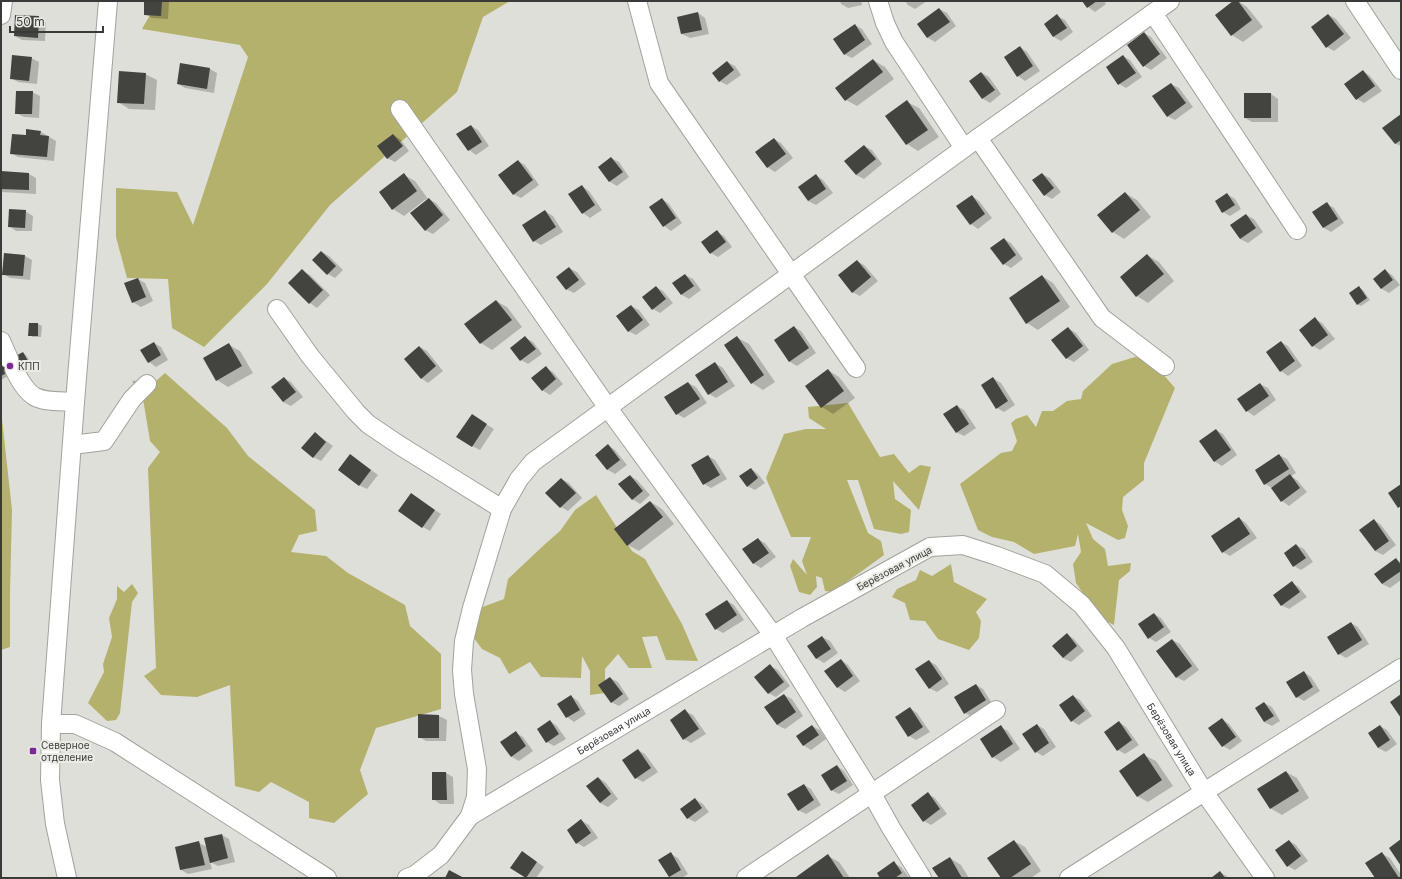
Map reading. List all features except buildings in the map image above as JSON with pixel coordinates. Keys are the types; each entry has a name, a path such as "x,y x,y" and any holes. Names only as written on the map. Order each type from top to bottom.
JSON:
{"street":[{"path":"1,16 3,1"},
{"path":"67,878 55,824 50,780 51,724 75,402 108,1"},
{"path":"636,1 659,83 856,368"},
{"path":"878,1 885,24 894,42 1102,318 1165,366"},
{"path":"407,878 415,875 441,855 470,816 476,797 477,769 464,694 462,670 464,641 502,509 519,480 533,462 971,143 1170,1"},
{"path":"1355,1 1401,70"},
{"path":"1153,13 1297,230"},
{"path":"400,109 608,408 773,635 872,794 922,878"},
{"path":"277,309 310,356 356,412 368,424 502,509"},
{"path":"1,341 22,386 30,395 44,400 75,402"},
{"path":"72,445 104,440 132,399 147,384"},
{"name":"Берёзовая улица","path":"470,816 773,635 930,547 963,545 1045,574 1082,605 1116,648 1204,792 1265,878"},
{"path":"1069,878 1401,668"},
{"path":"746,878 996,710"},
{"path":"51,724 75,724 115,742 327,878"}],"shaded area":[{"path":"158,1 510,1 483,17 457,92 330,205 267,284 204,347 172,328 168,279 127,278 116,237 116,188 177,192 193,225 248,57 240,45 142,29"},
{"path":"1135,357 1150,359 1175,388 1144,463 1144,480 1123,497 1122,510 1128,526 1125,538 1118,540 1086,523 1093,539 1105,549 1108,566 1131,563 1130,571 1119,580 1114,625 1100,618 1076,583 1073,564 1081,552 1078,534 1075,546 1034,554 1014,542 992,537 978,530 960,484 1001,453 1012,451 1017,441 1011,423 1016,419 1027,415 1036,427 1042,411 1053,411 1067,401 1081,399 1083,391 1112,364"},
{"path":"165,373 227,428 248,456 315,510 317,531 299,535 291,552 326,556 348,573 405,605 410,626 441,654 441,709 376,728 360,770 368,794 334,823 309,818 309,802 271,782 259,792 235,786 230,685 197,697 161,695 144,676 156,668 148,468 160,452 150,441 142,393"},
{"path":"848,403 880,457 894,454 909,473 920,465 931,467 919,510 893,481 895,499 911,510 909,532 901,534 874,529 858,480 847,480 868,533 881,541 884,555 833,592 825,591 822,578 816,576 817,587 810,595 799,592 790,566 793,559 807,575 802,561 811,537 791,537 766,478 784,434 806,429 826,429 809,418 808,407"},
{"path":"1,410 12,510 10,647 1,650"},
{"path":"596,495 632,551 645,559 682,624 698,661 666,660 657,636 642,637 652,668 629,668 618,654 605,669 605,693 590,695 590,671 582,656 581,678 541,677 530,662 509,674 500,658 482,649 474,638 480,608 504,599 508,579 560,531 575,510"},
{"path":"951,564 954,582 987,599 976,612 981,621 979,638 969,650 938,639 925,621 910,620 905,603 892,597 897,589 916,580 920,570 932,576"},
{"path":"132,584 138,593 132,602 120,713 116,720 107,721 88,703 104,672 103,664 112,637 109,618 117,599 117,586 124,592"}],"place":[{"name":"КПП","path":"10,366"},
{"name":"Северное отделение","path":"33,751"}]}
